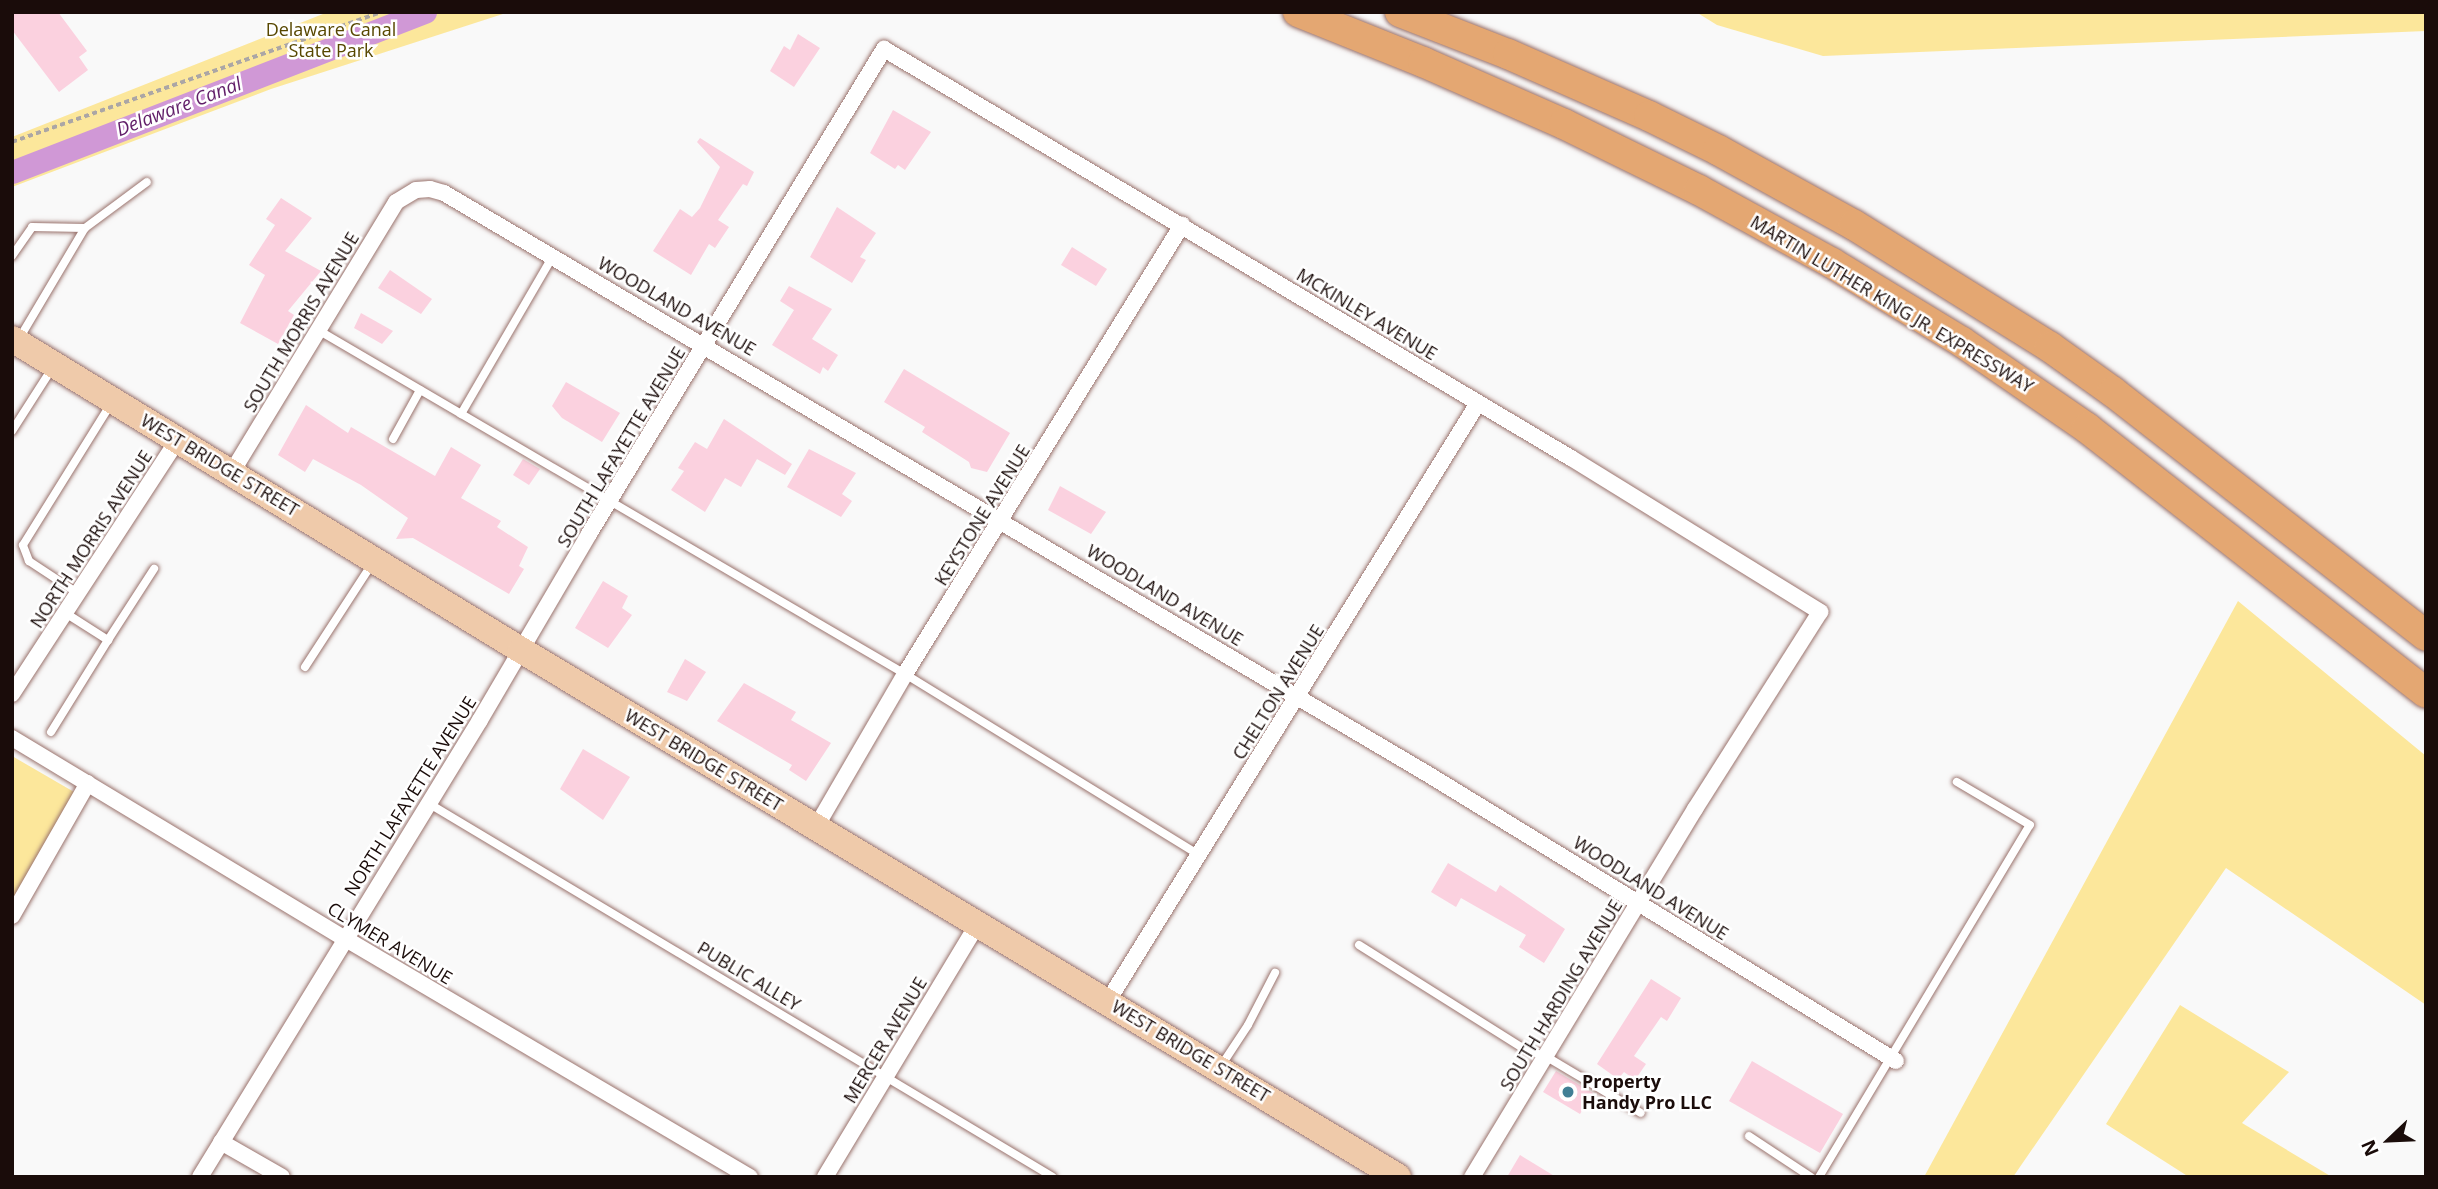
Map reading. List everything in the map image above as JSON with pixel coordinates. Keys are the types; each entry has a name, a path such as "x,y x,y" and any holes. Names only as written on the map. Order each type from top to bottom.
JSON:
{"highway":[{"name":"MARTIN LUTHER KING JR. EXPRESSWAY","path":"1298,12 1435,67 1598,140 1721,201 1843,269 1962,342 2087,428 2426,693"},
{"path":"1400,12 1508,54 1649,116 1775,180 1865,231 2050,347 2113,391 2426,636"}],"main road":[{"name":"WEST BRIDGE STREET","path":"15,341 521,650 1398,1177"}],"street":[{"name":"MCKINLEY AVENUE","path":"884,49 1478,403 1820,612 1815,620"},
{"name":"SOUTH LAFAYETTE AVENUE","path":"521,650 884,49"},
{"name":"WOODLAND AVENUE","path":"405,194 430,189 444,193 553,256 1299,697 1893,1059"},
{"name":"SOUTH MORRIS AVENUE","path":"232,472 397,202 405,194"},
{"name":"KEYSTONE AVENUE","path":"816,827 905,674 1002,521 1181,225"},
{"name":"CHELTON AVENUE","path":"1108,1001 1299,697 1478,403"},
{"name":"NORTH MORRIS AVENUE","path":"12,694 80,594 178,439"},
{"name":"SOUTH HARDING AVENUE","path":"1472,1177 1815,620"},
{"name":"NORTH LAFAYETTE AVENUE","path":"200,1177 521,650"},
{"name":"CLYMER AVENUE","path":"12,738 344,938 750,1177"},
{"path":"12,916 88,783"},
{"name":"MERCER AVENUE","path":"825,1177 978,923"},
{"path":"221,1142 282,1177"}],"lane":[{"path":"15,341 85,228 147,182"},
{"path":"12,256 32,227 85,228"},
{"path":"461,414 553,256"},
{"path":"318,330 611,499 905,674 1198,854"},
{"path":"12,431 55,365"},
{"path":"393,439 420,390"},
{"path":"80,594 29,561 23,545 113,400"},
{"path":"305,667 375,560"},
{"path":"51,732 153,569"},
{"path":"66,614 108,640"},
{"path":"1819,1177 1893,1059 2030,825 1957,782"},
{"name":"PUBLIC ALLEY","path":"428,803 1053,1177"},
{"path":"1359,945 1524,1049 1546,1057 1641,1113"},
{"path":"1220,1069 1248,1025 1275,973"},
{"path":"1749,1136 1811,1177"}],"path":[{"path":"12,142 381,12"}],"green space":[{"name":"Delaware Canal State Park","path":"328,12 509,12 271,89 12,187 12,137"},
{"path":"1696,12 2426,12 2426,31 1823,56 1717,25"},
{"path":"2238,601 2426,756 2426,1005 2226,868 2013,1177 1924,1177"},
{"path":"12,756 81,796 12,906"},
{"path":"2180,1005 2289,1072 2242,1123 2332,1177 2189,1177 2106,1124"}],"building":[{"path":"12,12 58,12 87,51 79,57 88,70 59,92 12,30"},
{"path":"798,34 820,48 794,87 770,71 784,46 790,50"},
{"path":"893,110 931,132 905,170 898,165 895,169 870,153"},
{"path":"700,138 754,172 747,186 743,184 718,220 729,227 715,248 709,244 691,275 653,251 680,209 692,217 700,208 720,167 697,142"},
{"path":"281,198 312,218 285,251 321,271 288,311 294,315 278,344 240,323 265,275 249,265 275,225 266,219"},
{"path":"837,207 876,233 860,257 866,260 852,283 810,257"},
{"path":"1072,247 1107,269 1096,286 1061,265"},
{"path":"390,270 432,299 421,314 378,288"},
{"path":"789,286 832,309 812,339 838,355 828,371 823,367 820,374 772,345 794,310 780,301"},
{"path":"361,313 393,331 382,344 354,328"},
{"path":"904,369 1010,433 987,472 971,468 969,462 922,432 925,427 884,402"},
{"path":"566,382 620,413 602,442 562,418 552,406"},
{"path":"306,405 348,433 351,427 435,476 451,447 481,465 461,498 501,521 497,527 528,547 519,566 524,569 509,594 413,538 396,539 408,518 361,485 313,459 305,472 278,455"},
{"path":"724,419 792,464 785,475 757,459 741,487 725,478 705,512 671,490 684,471 678,468 695,442 707,449"},
{"path":"809,449 856,473 842,494 852,501 841,517 787,487"},
{"path":"523,459 540,469 529,485 513,475"},
{"path":"1060,486 1106,512 1091,534 1048,510"},
{"path":"603,581 628,596 622,608 632,615 608,648 575,628"},
{"path":"685,659 706,672 687,701 667,692"},
{"path":"744,683 796,712 791,720 831,743 806,781 789,770 792,765 717,721"},
{"path":"583,749 630,777 603,820 560,789"},
{"path":"1448,863 1496,892 1500,885 1565,929 1544,963 1519,947 1526,935 1461,898 1456,907 1431,892"},
{"path":"1651,979 1681,998 1667,1021 1661,1017 1634,1056 1646,1064 1635,1080 1624,1072 1618,1079 1597,1064"},
{"path":"1752,1061 1843,1114 1820,1153 1729,1101"},
{"name":"Property Handy Pro LLC","path":"1556,1071 1593,1093 1580,1114 1543,1092"},
{"path":"1520,1155 1556,1177 1507,1177"}],"waterway":[{"name":"Delaware Canal","path":"12,172 425,12"}],"place":[{"name":"Property Handy Pro LLC","path":"1568,1092"}]}
